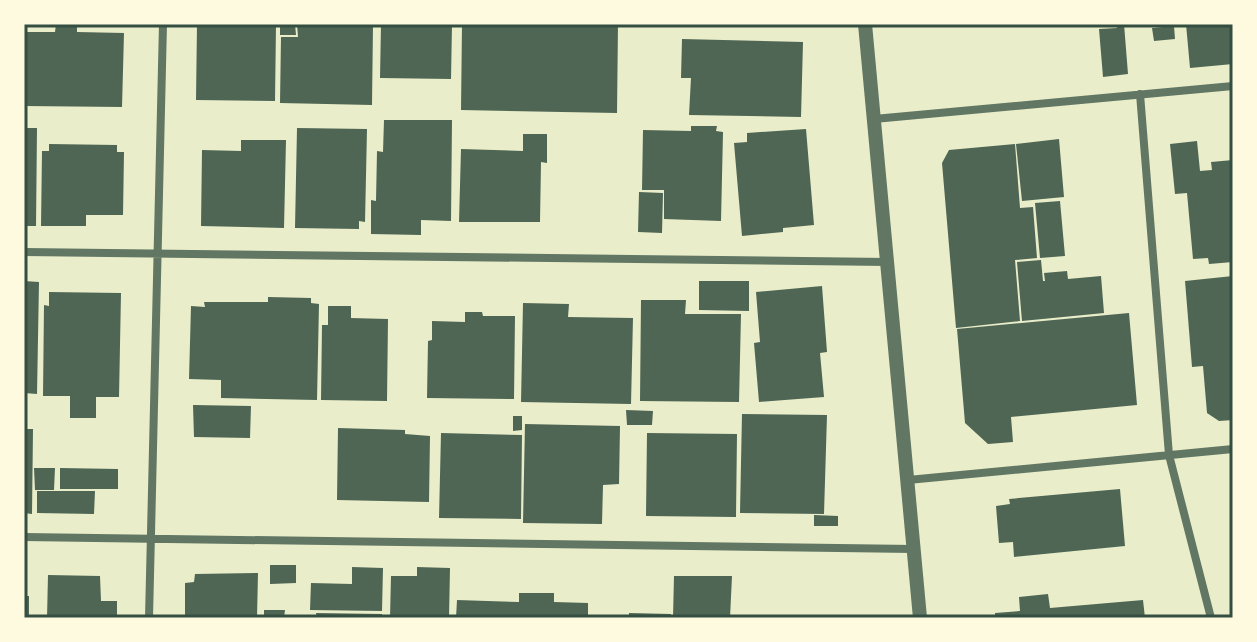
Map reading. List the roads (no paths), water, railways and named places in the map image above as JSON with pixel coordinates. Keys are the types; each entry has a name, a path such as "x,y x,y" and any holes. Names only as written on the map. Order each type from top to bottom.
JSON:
{"street":[{"path":"149,618 163,24"},
{"path":"865,24 920,618"},
{"path":"874,119 1233,86"},
{"path":"1140,94 1169,455 1211,618"},
{"path":"24,252 888,262"},
{"path":"908,480 1233,449"},
{"path":"24,537 914,549"}]}
